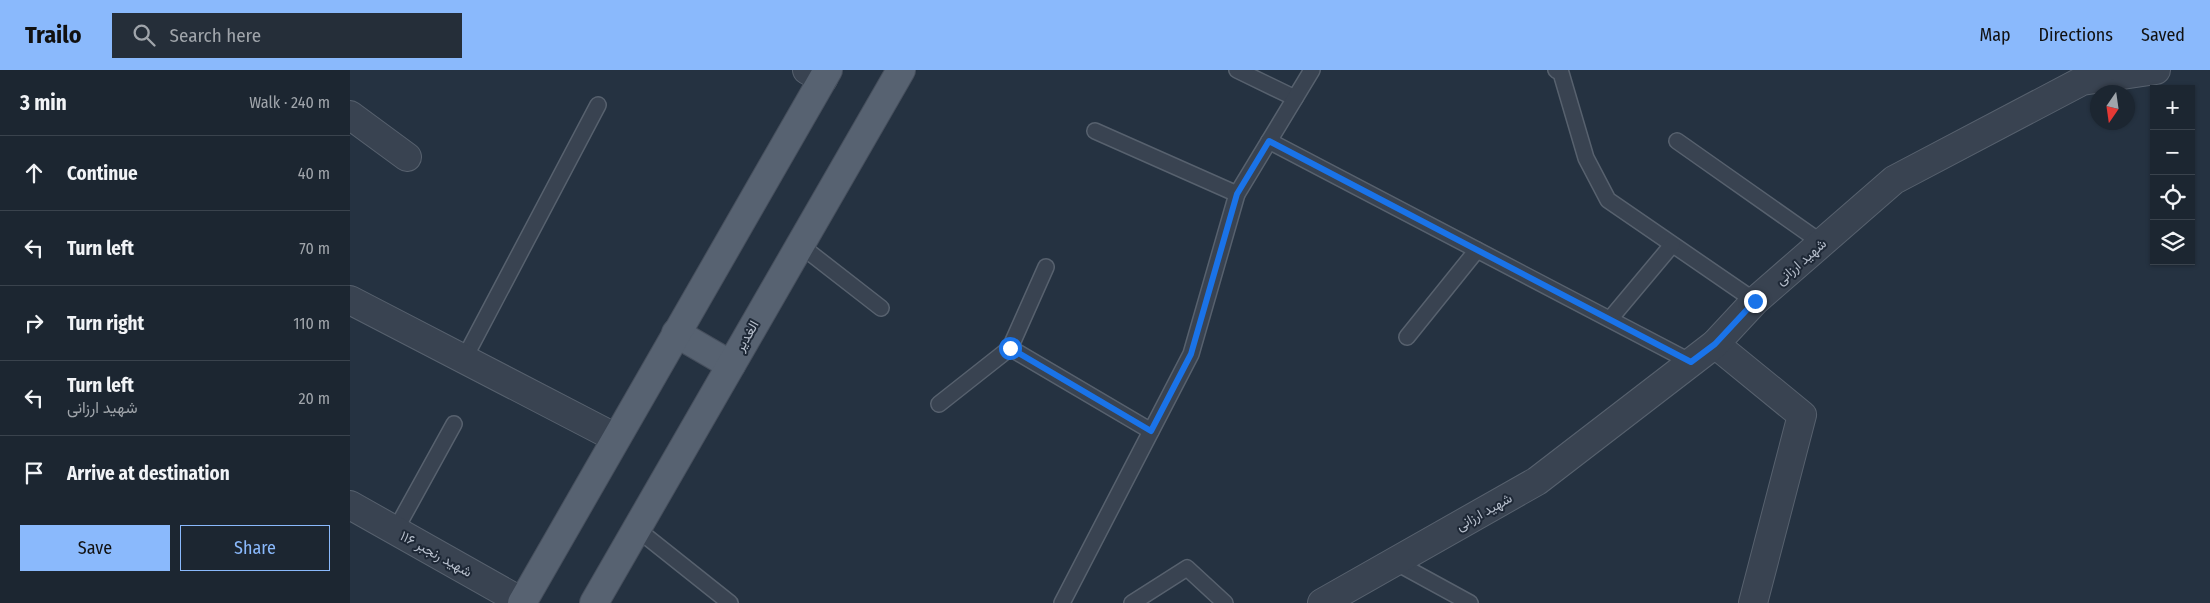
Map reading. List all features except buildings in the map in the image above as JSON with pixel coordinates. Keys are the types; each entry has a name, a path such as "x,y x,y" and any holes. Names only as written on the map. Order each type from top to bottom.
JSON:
{"main road":[{"name":"الغدیر","path":"594,603 901,70"},
{"path":"522,602 676,333 819,73"},
{"path":"676,333 731,364"}],"street":[{"name":"شهید ارزانی","path":"1322,603 1537,482 1715,344 1755,301 1894,180 2082,75 2156,70"},
{"path":"350,115 407,156"},
{"path":"350,300 616,438"},
{"path":"1715,344 1802,415 1752,603"},
{"name":"شهید رنجبر ۱۱۶","path":"350,506 522,602"}],"lane":[{"path":"1237,70 1295,98"},
{"path":"1062,603 1191,354 1237,194 1312,70"},
{"path":"1560,71 1586,158 1608,200 1755,301"},
{"path":"464,359 598,105"},
{"path":"1095,131 1237,194"},
{"path":"1269,141 1691,362"},
{"path":"1677,141 1822,243"},
{"path":"800,245 881,308"},
{"path":"1610,319 1672,245"},
{"path":"1407,337 1477,250"},
{"path":"938,404 1010,348 1046,267"},
{"path":"1010,348 1151,431"},
{"path":"395,531 454,424"},
{"path":"637,529 730,603"},
{"path":"1395,562 1470,603"},
{"path":"1132,603 1188,568 1225,603"}],"route":[{"path":"1010,348 1151,431 1191,354 1237,194 1269,141 1691,362 1715,344 1755,301"}]}
